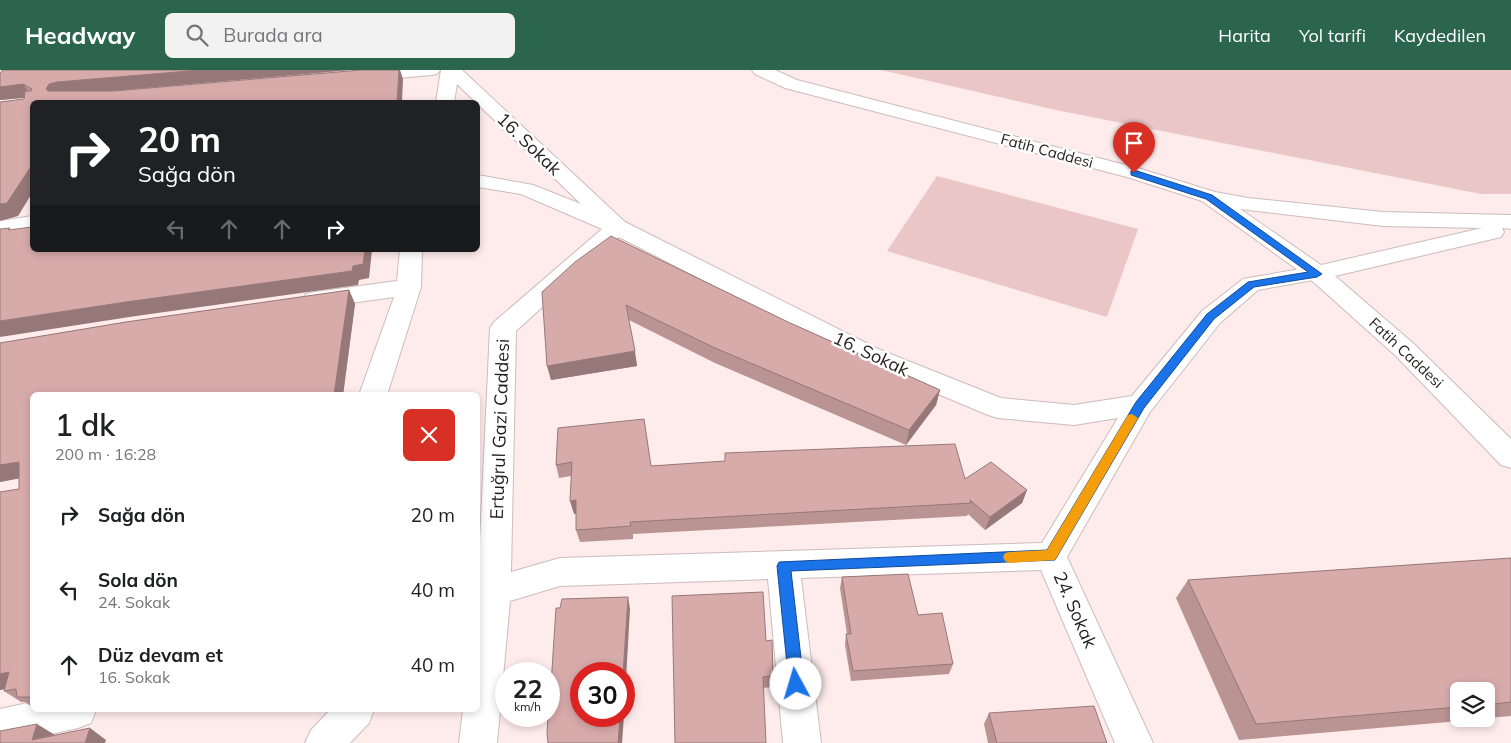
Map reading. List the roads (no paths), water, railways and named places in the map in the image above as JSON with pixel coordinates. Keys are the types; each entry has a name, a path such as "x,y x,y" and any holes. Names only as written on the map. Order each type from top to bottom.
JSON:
{"street":[{"path":"352,77 431,70"},
{"path":"445,100 451,70"},
{"name":"16. Sokak","path":"451,70 617,227 869,355 998,408 1074,415 1140,405"},
{"name":"Fatih Caddesi","path":"761,70 791,84 1134,173 1209,197 1317,274 1405,350 1511,457"},
{"path":"480,181 526,189 617,227"},
{"path":"1209,197 1248,204 1383,219 1511,222"},
{"path":"0,228 30,223"},
{"name":"Ertuğrul Gazi Caddesi","path":"480,706 503,328 617,227"},
{"path":"1140,405 1211,317 1252,284 1317,274 1511,228"},
{"path":"374,392 409,287 411,252"},
{"path":"292,303 409,287"},
{"name":"24. Sokak","path":"1134,743 1051,556 1140,405"},
{"path":"486,595 560,572 1051,556"},
{"path":"783,566 802,743"},
{"path":"0,726 68,712"},
{"path":"324,743 354,712"},
{"name":"Ertuğrul Gazi Caddesi","path":"478,743 480,712"}]}
